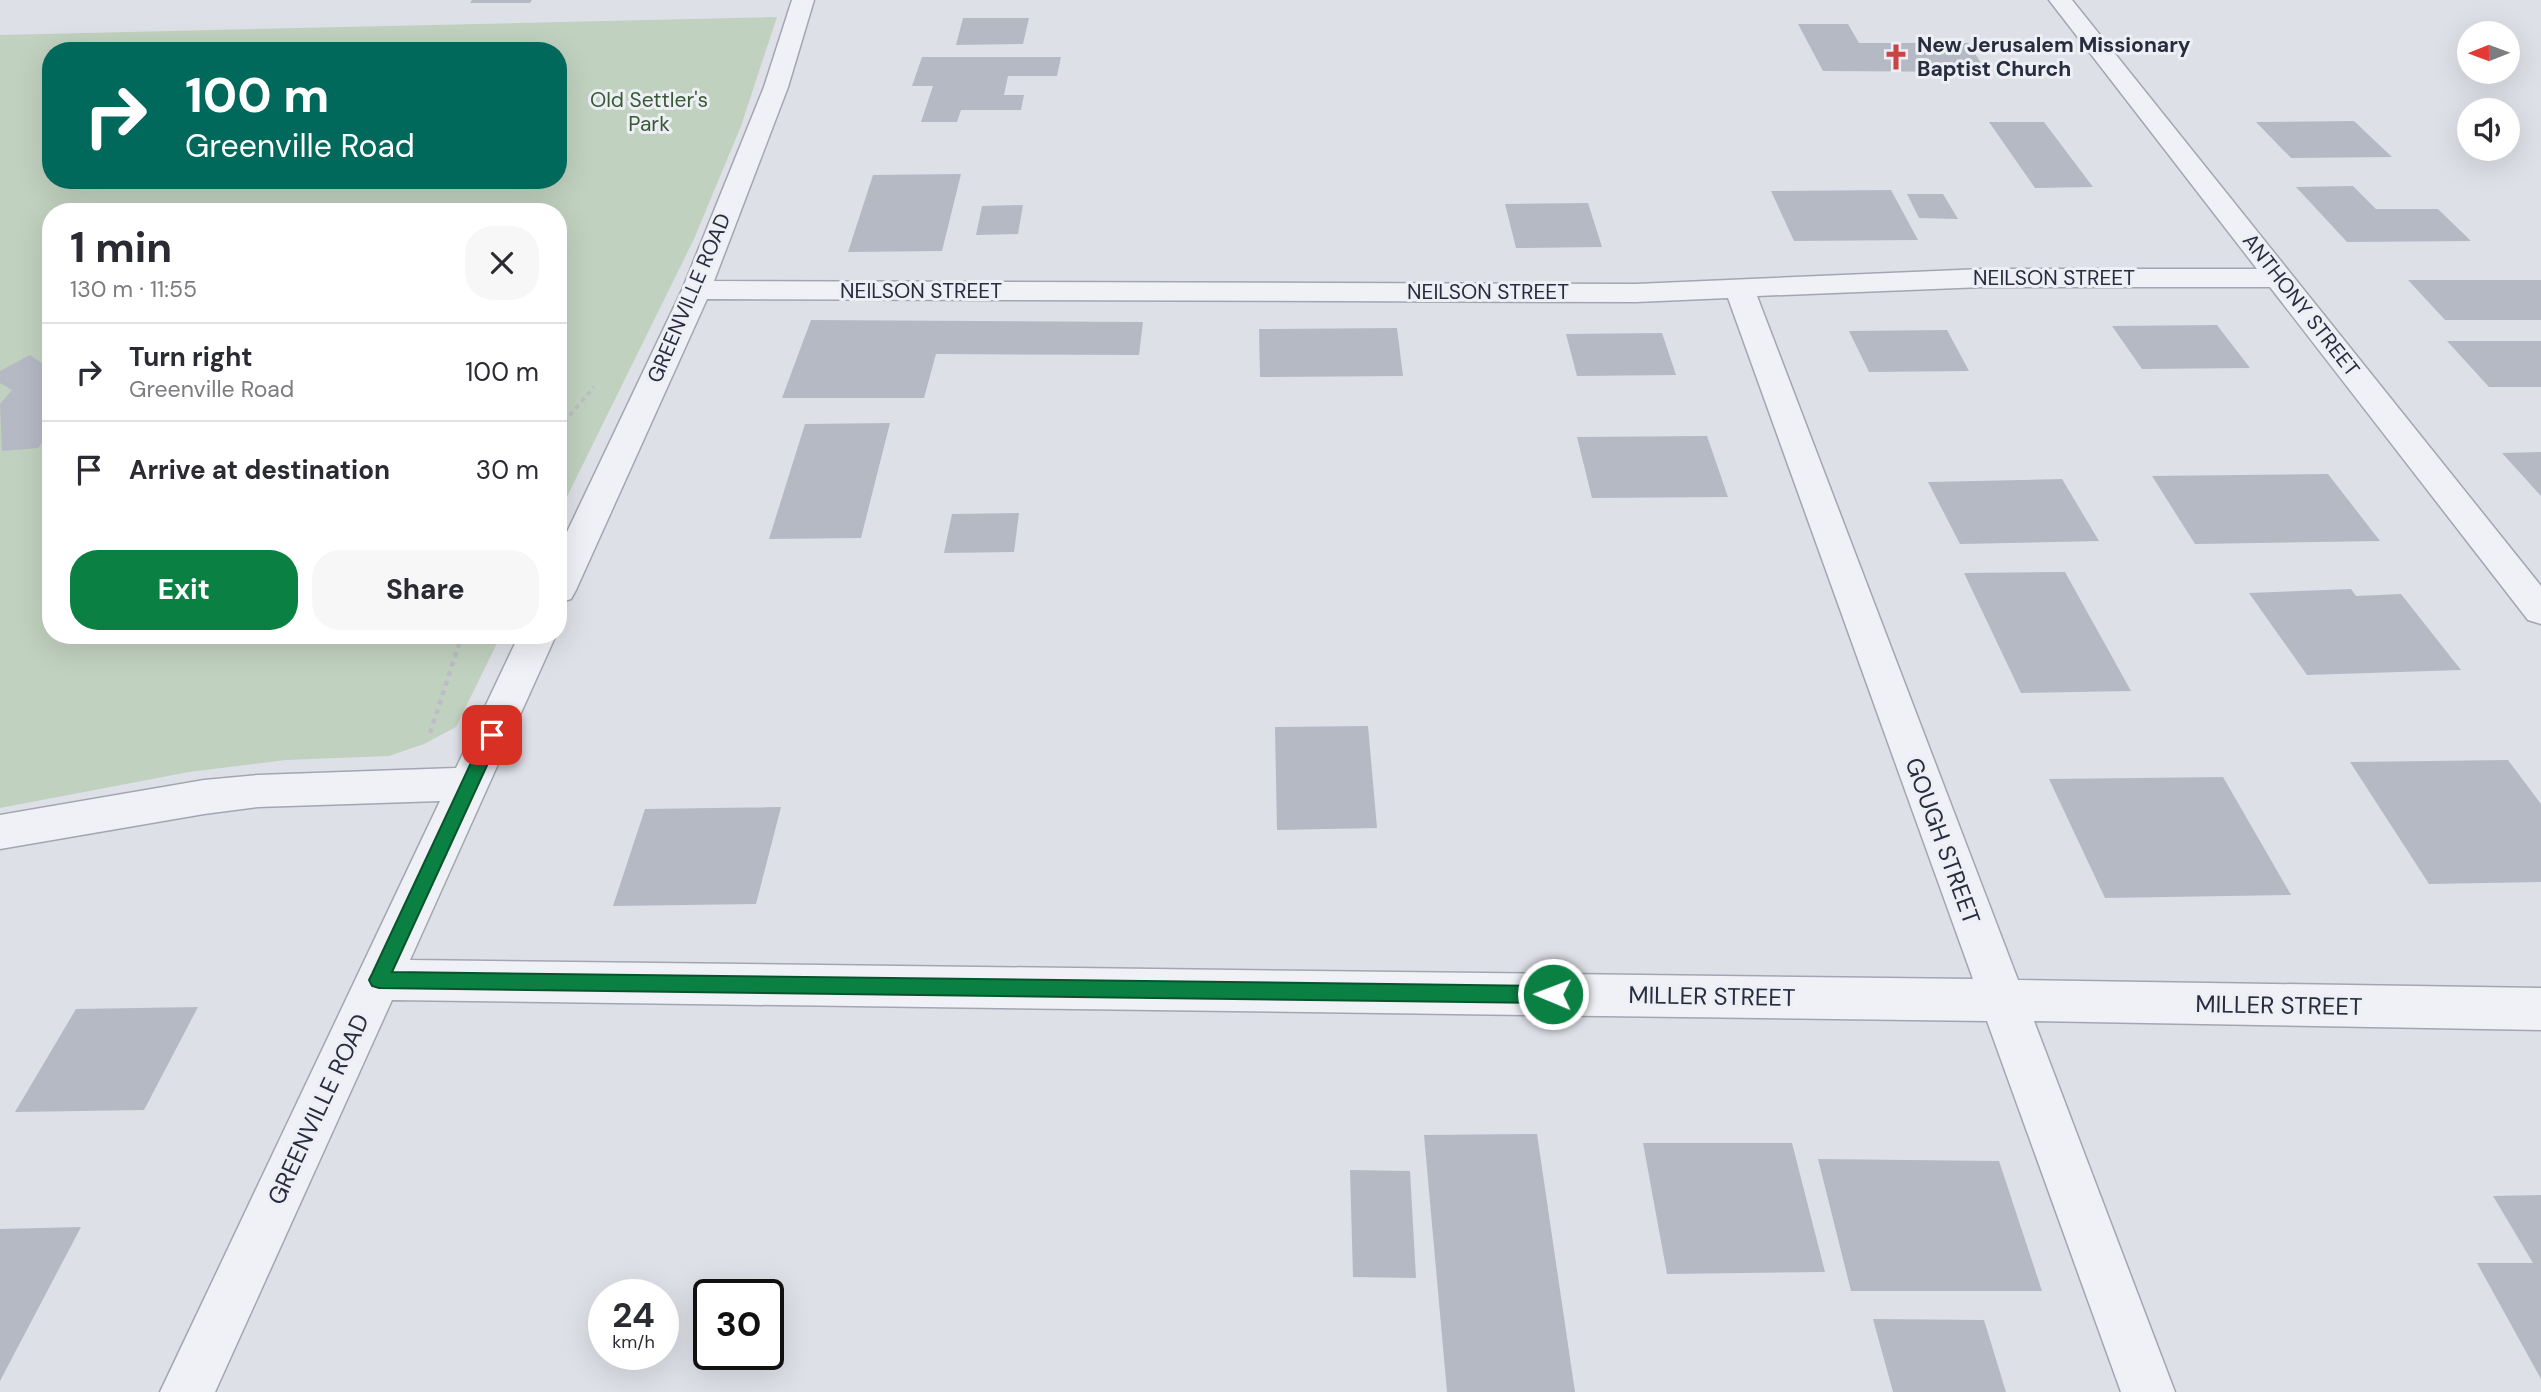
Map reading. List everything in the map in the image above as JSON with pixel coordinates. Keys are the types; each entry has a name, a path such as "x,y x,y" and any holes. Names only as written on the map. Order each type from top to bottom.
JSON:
{"street":[{"name":"GREENVILLE ROAD","path":"567,570 696,290 776,87 803,0"},
{"name":"ANTHONY STREET","path":"2060,0 2541,611"},
{"name":"NEILSON STREET","path":"696,290 1636,293 1983,278 2280,278"},
{"name":"GOUGH STREET","path":"1740,290 2148,1392"},
{"name":"GREENVILLE ROAD","path":"187,1392 534,644"},
{"path":"0,832 204,797 258,791 470,784"},
{"name":"MILLER STREET","path":"379,980 2541,1009"}],"path":[{"path":"567,419 599,382"}],"green space":[{"name":"Old Settler's Park","path":"777,17 741,126 694,239 567,497 567,203 42,203 42,644 497,644 456,727 424,744 389,756 286,760 189,772 0,808 0,35"}],"building":[{"path":"472,0 532,0 530,3 470,3"},
{"path":"963,18 1029,18 1023,44 956,45"},
{"name":"New Jerusalem Missionary Baptist Church","path":"1798,24 1848,24 1859,43 1968,43 1987,72 1823,71"},
{"path":"922,57 1061,57 1057,76 1008,76 1004,95 1024,95 1021,110 961,110 957,122 921,122 933,86 912,86"},
{"path":"2354,121 2392,157 2291,158 2256,122"},
{"path":"1989,122 2044,122 2093,187 2035,188"},
{"path":"961,174 942,251 848,252 873,175"},
{"path":"2353,186 2376,209 2438,209 2471,241 2347,242 2296,187"},
{"path":"1891,190 1918,240 1794,241 1771,191"},
{"path":"1907,194 1943,194 1958,219 1919,218"},
{"path":"1588,203 1602,247 1516,248 1505,204"},
{"path":"1023,205 1018,234 976,235 982,206"},
{"path":"2408,280 2541,280 2541,320 2445,320"},
{"path":"811,320 1143,322 1139,355 936,354 924,398 782,398"},
{"path":"2217,325 2250,368 2142,369 2112,326"},
{"path":"1397,328 1403,376 1260,377 1259,329"},
{"path":"1947,330 1969,371 1869,372 1849,331"},
{"path":"1662,333 1676,375 1577,376 1566,334"},
{"path":"2447,341 2541,341 2541,387 2489,387"},
{"path":"30,355 42,363 42,443 38,448 2,451 0,404 12,390 0,383 0,371"},
{"path":"890,423 861,538 769,539 805,424"},
{"path":"1707,436 1728,497 1592,498 1577,437"},
{"path":"2541,452 2541,496 2502,453"},
{"path":"2328,474 2380,541 2195,544 2152,476"},
{"path":"2062,479 2099,541 1960,544 1928,482"},
{"path":"1019,513 1014,552 944,553 952,514"},
{"path":"2065,572 2131,691 2021,693 1964,573"},
{"path":"2351,589 2356,596 2401,594 2461,670 2307,675 2249,593"},
{"path":"1368,726 1377,828 1277,830 1275,727"},
{"path":"2508,760 2541,804 2541,882 2429,884 2350,762"},
{"path":"2223,777 2291,895 2105,898 2049,779"},
{"path":"781,807 756,904 613,906 645,809"},
{"path":"198,1007 144,1110 15,1112 76,1009"},
{"path":"1537,1134 1575,1392 1447,1392 1424,1135"},
{"path":"1643,1143 1792,1143 1825,1272 1667,1274"},
{"path":"1818,1159 1999,1161 2042,1291 1851,1291"},
{"path":"1350,1170 1410,1171 1416,1278 1353,1277"},
{"path":"2541,1195 2541,1379 2477,1263 2533,1263 2493,1196"},
{"path":"81,1227 0,1381 0,1229"},
{"path":"1873,1319 1984,1320 2006,1392 1893,1392"}],"place":[{"name":"New Jerusalem Missionary Baptist Church","path":"1896,57"}],"route":[{"path":"492,735 379,980 1553,994"}]}
